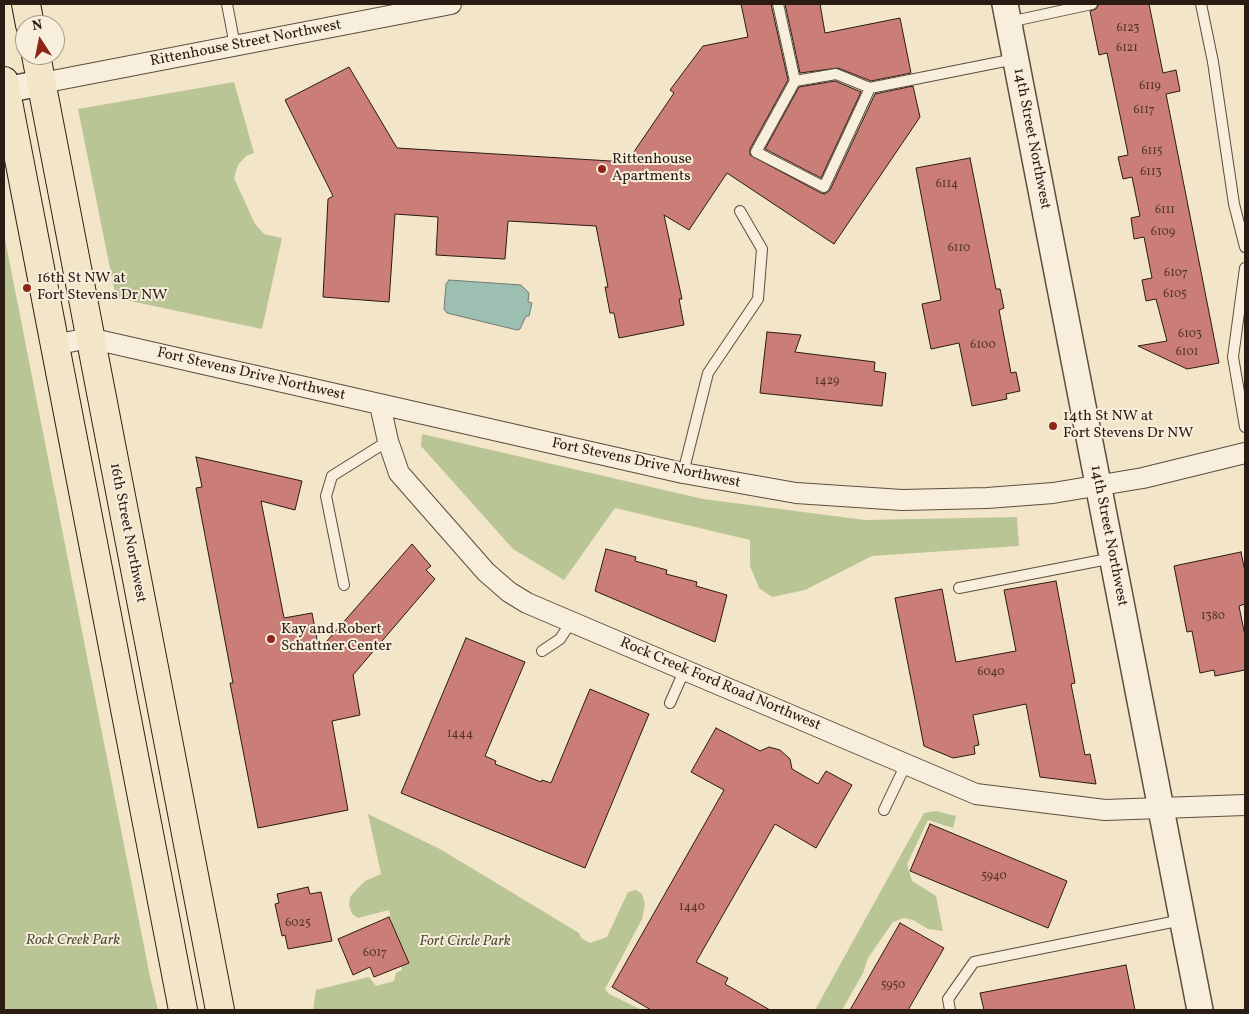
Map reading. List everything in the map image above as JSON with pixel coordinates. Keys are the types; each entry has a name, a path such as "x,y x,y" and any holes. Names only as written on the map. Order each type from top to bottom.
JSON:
{"main road":[{"name":"16th Street Northwest","path":"38,65 89,338 220,1010"},
{"path":"4,87 183,1010"}],"street":[{"name":"Rittenhouse Street Northwest","path":"42,83 451,4"},
{"name":"14th Street Northwest","path":"1007,13 1200,1010"},
{"path":"4,87 42,83"},
{"name":"Fort Stevens Drive Northwest","path":"54,345 89,338 683,473 796,493 881,499 987,498 1099,487 1175,471 1245,453"},
{"name":"Rock Creek Ford Road Northwest","path":"380,405 388,441 399,474 486,572 518,598 976,794 1105,810 1245,806"}],"lane":[{"path":"227,4 235,46"},
{"path":"778,4 795,81 756,152 824,187 870,88"},
{"path":"1007,13 1092,4"},
{"path":"1200,4 1213,62 1234,204 1245,247"},
{"path":"795,81 836,74 870,88 1016,59"},
{"path":"683,473 708,373 758,298 762,249 740,211"},
{"path":"1245,268 1233,357 1245,427"},
{"path":"344,585 326,496 332,476 388,441"},
{"path":"960,588 1113,558"},
{"path":"542,651 560,639 571,622"},
{"path":"670,703 685,669"},
{"path":"884,810 906,764"},
{"path":"950,1010 948,999 974,962 1183,920"}],"green space":[{"path":"234,82 254,153 246,156 238,165 234,178 255,224 264,234 282,238 262,329 116,298 78,109"},
{"name":"Rock Creek Park","path":"4,234 150,977 158,1010 4,1010"},
{"path":"422,434 703,499 865,520 1017,517 1019,546 872,556 805,590 772,597 759,588 750,566 750,540 615,508 564,580 513,549 421,446"},
{"path":"936,811 956,816 953,828 928,820 907,864 912,881 936,896 943,931 928,929 913,920 904,918 893,922 868,958 863,973 842,1010 815,1010 924,813"},
{"name":"Fort Circle Park","path":"368,814 440,849 579,933 581,938 590,943 607,937 628,892 636,890 642,894 645,904 642,919 605,989 609,994 642,1010 313,1010 316,990 369,977 376,986 394,981 396,973 402,970 389,910 358,918 352,914 349,905 350,897 365,881 381,874"}],"shaded area":[{"path":"449,280 521,285 529,293 528,302 532,303 529,316 526,316 520,329 517,330 447,313 444,309 446,284"}],"building":[{"name":"Rittenhouse Apartments","path":"741,4 771,4 788,80 750,149 750,155 821,193 825,194 830,190 875,94 913,86 920,117 834,244 727,173 689,230 664,215 682,299 679,299 684,325 619,338 614,313 610,313 605,287 608,287 596,226 508,221 505,259 436,255 438,217 395,214 389,302 323,297 328,199 333,196 285,100 349,67 397,148 627,162 674,93 670,90 703,46 748,37"},
{"path":"785,4 820,4 825,33 900,18 911,73 871,81 838,68 800,73"},
{"path":"1099,4 1149,4 1163,73 1176,70 1180,91 1166,94 1219,363 1187,369 1138,346 1167,341 1156,299 1146,301 1142,280 1152,278 1144,237 1134,239 1131,218 1140,216 1132,177 1123,179 1118,157 1128,155 1127,149 1107,53 1099,55 1090,11 1096,9"},
{"path":"835,81 861,92 821,178 765,149 799,87"},
{"path":"970,158 996,289 1000,289 1004,308 999,310 1011,373 1016,372 1020,391 1006,394 1007,399 972,406 959,343 931,349 922,304 941,300 916,168"},
{"path":"767,332 801,335 795,352 875,362 874,371 886,373 882,406 760,393"},
{"name":"Kay and Robert Schattner Center","path":"196,457 302,481 295,510 261,501 284,618 312,613 319,650 412,544 431,566 426,570 435,579 353,675 360,715 332,721 348,810 258,828 230,683 233,683 196,488 202,487"},
{"path":"606,549 636,557 635,561 667,570 666,574 697,582 696,586 727,595 715,642 595,591"},
{"path":"1241,552 1245,572 1245,604 1239,606 1245,636 1245,670 1215,676 1214,670 1200,673 1192,631 1187,632 1174,566"},
{"path":"1056,581 1075,683 1071,684 1085,755 1090,754 1096,784 1040,777 1026,704 973,715 979,745 974,746 975,754 953,758 924,746 895,598 942,589 956,662 1016,651 1004,590"},
{"path":"466,638 525,662 485,756 496,761 495,764 541,782 542,780 551,783 590,689 649,714 585,868 401,793"},
{"path":"716,728 760,751 769,747 780,750 790,759 792,769 818,784 826,771 852,785 816,848 775,824 696,962 728,978 725,984 770,1010 651,1010 612,987 724,790 691,772"},
{"path":"930,824 1067,881 1048,928 910,871"},
{"path":"308,887 310,894 321,892 332,941 288,949 285,935 282,936 275,904 279,903 277,894"},
{"path":"389,917 409,963 374,977 370,967 353,975 338,939"},
{"path":"900,923 944,948 908,1010 850,1010"},
{"path":"1126,965 1135,1010 984,1010 980,993"}],"place":[{"name":"Rittenhouse Apartments","path":"602,169"},
{"name":"16th St NW at Fort Stevens Dr NW","path":"27,288"},
{"name":"14th St NW at Fort Stevens Dr NW","path":"1053,426"},
{"name":"Kay and Robert Schattner Center","path":"271,639"}]}
